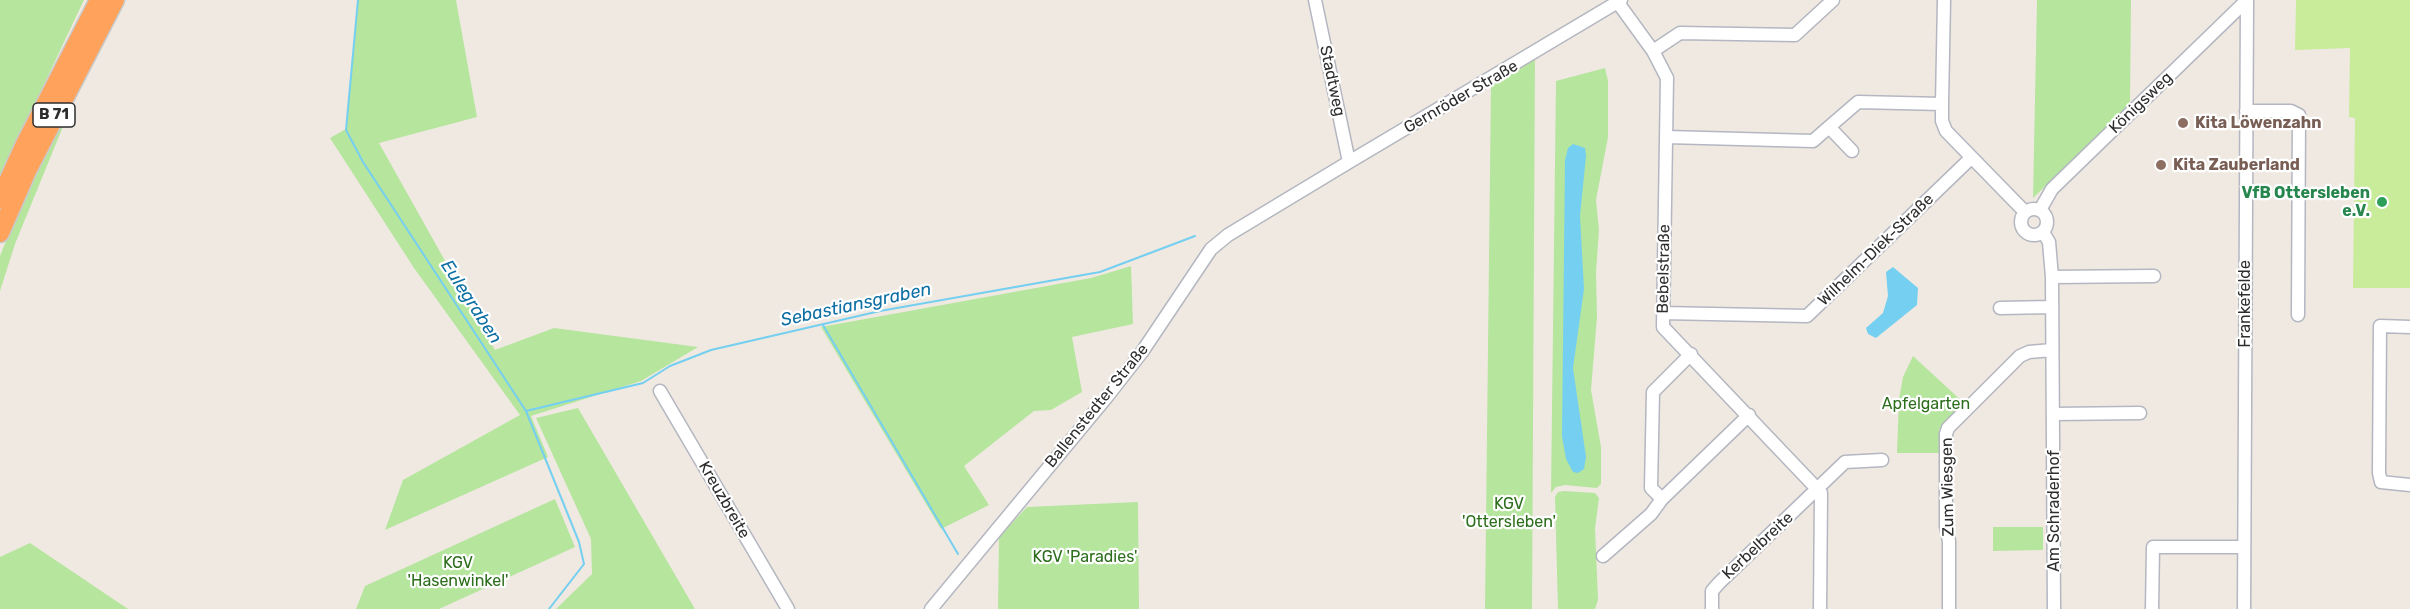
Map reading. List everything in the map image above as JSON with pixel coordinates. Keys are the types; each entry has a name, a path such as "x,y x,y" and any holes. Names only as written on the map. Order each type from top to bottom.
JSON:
{"highway":[{"name":"B 71","path":"0,199 25,144 99,0"},
{"name":"B 71","path":"0,233 32,161 115,0"}],"street":[{"name":"Stadtweg","path":"1316,0 1349,162"},
{"path":"1653,51 1680,33 1795,35 1833,0"},
{"path":"1944,0 1942,121 1946,132 2025,212"},
{"name":"Frankefelde","path":"2244,609 2247,0"},
{"name":"Königsweg","path":"2040,210 2052,189 2247,0"},
{"name":"Gernröder Straße","path":"1299,193 1619,1"},
{"name":"Bebelstraße","path":"1619,1 1667,76 1663,327 1692,354 1818,489"},
{"path":"1667,137 1813,141 1857,102 1942,104"},
{"path":"2246,111 2291,111 2299,115 2298,315"},
{"path":"1828,127 1852,151"},
{"name":"Wilhelm-Diek-Straße","path":"1663,313 1807,316 1971,158"},
{"name":"Ballenstedter Straße","path":"931,609 1106,398 1142,351 1211,249 1228,235 1299,193"},
{"path":"2040,210 2031,209 2025,212 2021,219 2024,231 2033,236 2043,232"},
{"name":"Am Schraderhof","path":"2040,210 2048,223 2043,232 2049,242 2052,277 2054,609"},
{"path":"2052,277 2154,276"},
{"path":"2000,308 2052,307"},
{"path":"2410,327 2380,326 2379,473 2381,482 2410,485"},
{"name":"Zum Wiesgen","path":"1949,609 1946,515 1946,434 1948,428 2020,356 2028,352 2052,350"},
{"path":"1662,500 1651,488 1653,392 1692,354"},
{"name":"Kreuzbreite","path":"660,391 788,609"},
{"path":"2054,414 2140,413"},
{"path":"1603,556 1651,514 1662,500 1749,415"},
{"path":"1820,609 1821,500 1818,489 1845,462 1882,460"},
{"name":"Kerbelbreite","path":"1712,609 1712,591 1719,583 1818,489"},
{"path":"2152,609 2153,547 2244,547"}],"green space":[{"path":"0,0 84,0 0,177"},
{"path":"358,0 456,0 477,117 379,143 495,350 554,328 698,347 641,381 531,416 548,457 385,530 403,480 520,415 414,268 330,138 346,129"},
{"path":"2037,0 2131,0 2130,106 2033,198"},
{"name":"VfB Ottersleben e.V.","path":"2296,0 2410,0 2410,288 2353,288 2355,118 2349,117 2350,48 2295,50"},
{"name":"KGV 'Ottersleben'","path":"1535,57 1532,609 1485,609 1491,84"},
{"path":"1605,68 1608,81 1608,137 1596,200 1599,230 1596,272 1597,317 1591,390 1601,447 1601,484 1597,488 1565,485 1556,487 1551,493 1556,81"},
{"path":"71,107 15,244 0,291 0,256 27,189"},
{"path":"1131,266 1133,324 1072,337 1082,392 1051,410 1034,411 964,466 989,505 941,529 821,327 1091,278"},
{"name":"Apfelgarten","path":"1913,356 1964,403 1939,430 1940,453 1897,453 1899,399 1903,377"},
{"path":"578,408 695,609 556,609 592,574 591,539 536,418"},
{"path":"1558,492 1595,493 1599,498 1595,528 1598,600 1595,609 1558,609 1555,497"},
{"name":"KGV 'Hasenwinkel'","path":"555,499 575,547 439,609 356,609 365,586"},
{"name":"KGV 'Paradies'","path":"1138,502 1139,609 998,609 999,537 1027,507"},
{"path":"1993,527 2043,527 2043,550 1993,551"},
{"path":"30,543 128,609 0,609 0,557"}],"water":[{"path":"1573,144 1585,148 1586,156 1580,216 1584,289 1573,368 1586,457 1584,469 1578,473 1573,472 1566,459 1562,436 1565,160 1568,148"},
{"path":"1893,267 1918,288 1917,305 1876,338 1868,334 1866,328 1883,313 1888,296 1886,272"}],"waterway":[{"name":"Eulegraben","path":"358,0 346,130 363,162 526,411 579,542 584,564 549,609"},
{"name":"Sebastiansgraben","path":"526,411 643,383 670,366 711,350 880,311 1100,272 1195,236"},
{"path":"823,325 958,554"}],"place":[{"name":"Kita Löwenzahn","path":"2183,123"},
{"name":"Kita Zauberland","path":"2161,165"},
{"name":"VfB Ottersleben e.V.","path":"2382,202"}]}
